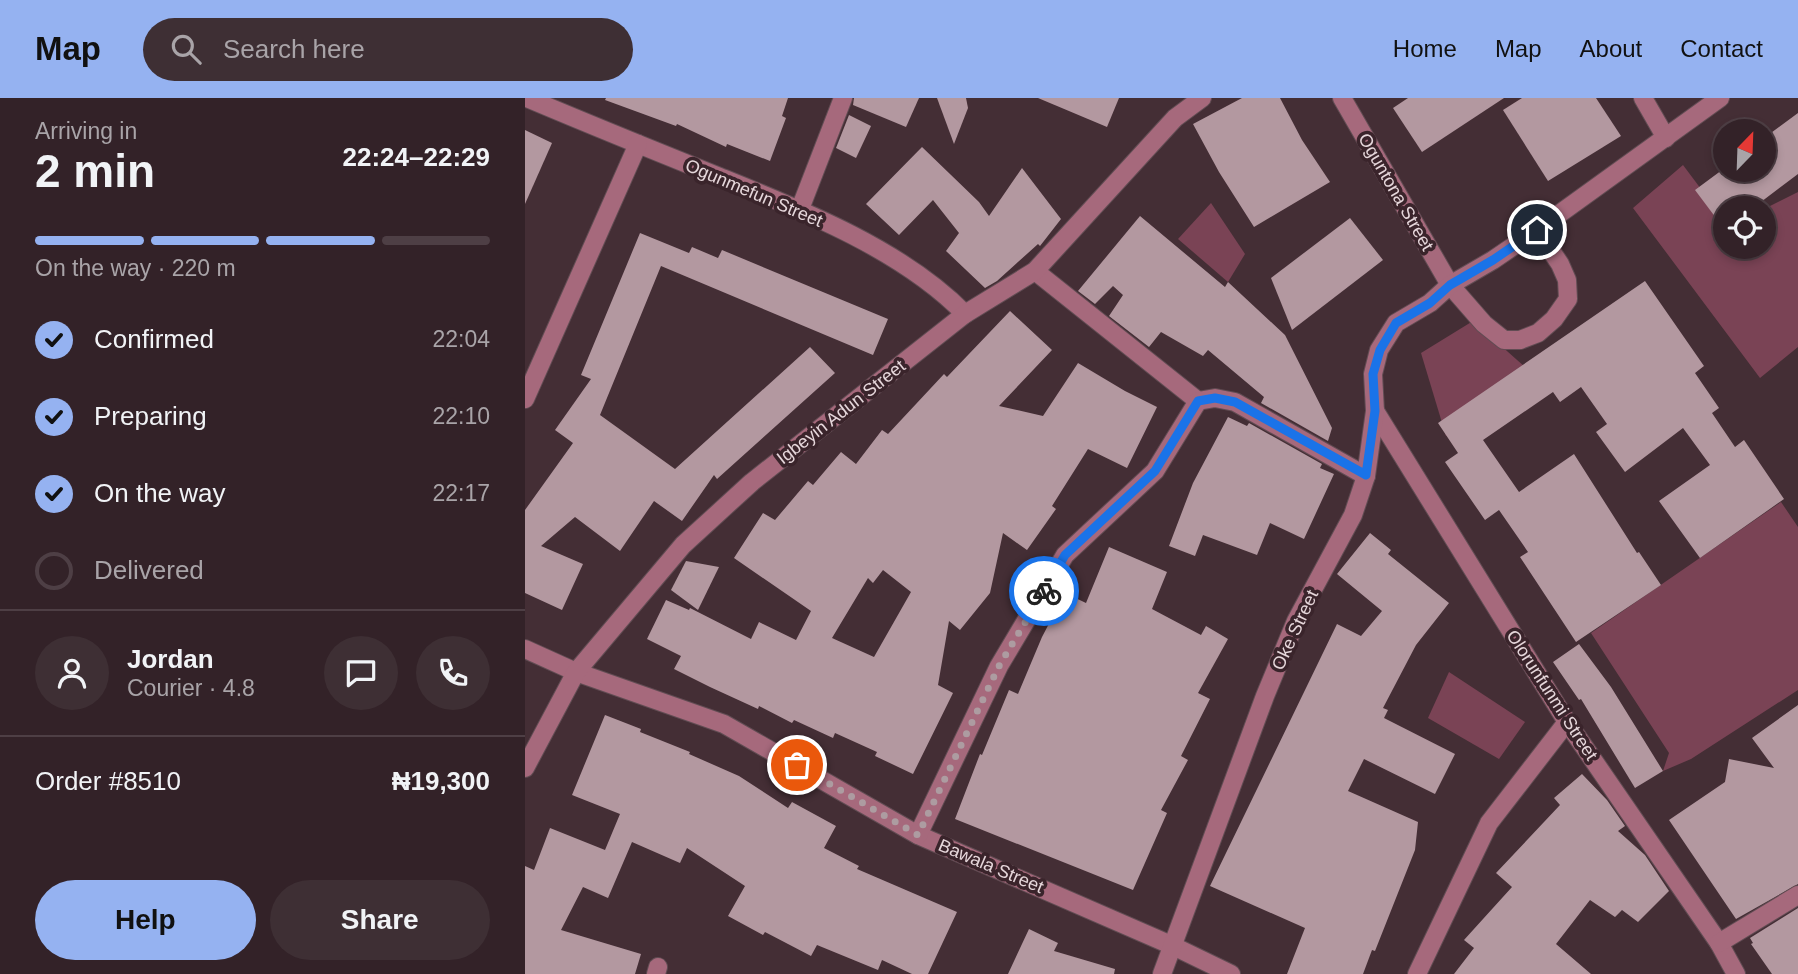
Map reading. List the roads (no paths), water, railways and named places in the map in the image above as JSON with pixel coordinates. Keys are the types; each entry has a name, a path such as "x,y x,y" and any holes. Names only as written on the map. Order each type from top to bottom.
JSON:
{"street":[{"name":"Ogunmefun Street","path":"527,98 562,105 638,144 800,209 888,256 943,292 965,314"},
{"path":"800,209 843,98"},
{"name":"Igbeyin Adun Street","path":"525,768 576,673 693,536 752,482 965,314 1035,271 1175,118 1202,98"},
{"name":"Oguntona Street","path":"1342,98 1450,285 1485,324 1504,340 1520,340 1538,333 1554,319 1568,299 1567,280 1560,264 1537,230"},
{"path":"1643,98 1666,138"},
{"name":"Oke Street","path":"1161,974 1265,696 1296,621 1353,515 1366,475 1375,411 1373,374 1380,350 1396,323 1537,230 1720,98"},
{"path":"525,398 530,372 638,144"},
{"path":"1035,271 1198,401"},
{"path":"918,835 999,666 1065,555 1155,471 1198,401 1215,398 1235,402 1366,475"},
{"name":"Olorunfunmi Street","path":"1375,411 1567,722 1719,943 1737,974"},
{"name":"Bawala Street","path":"525,649 576,673 724,724 918,835 1171,945 1231,974"},
{"path":"1417,974 1489,822 1567,722"},
{"path":"1719,943 1798,894"}]}
